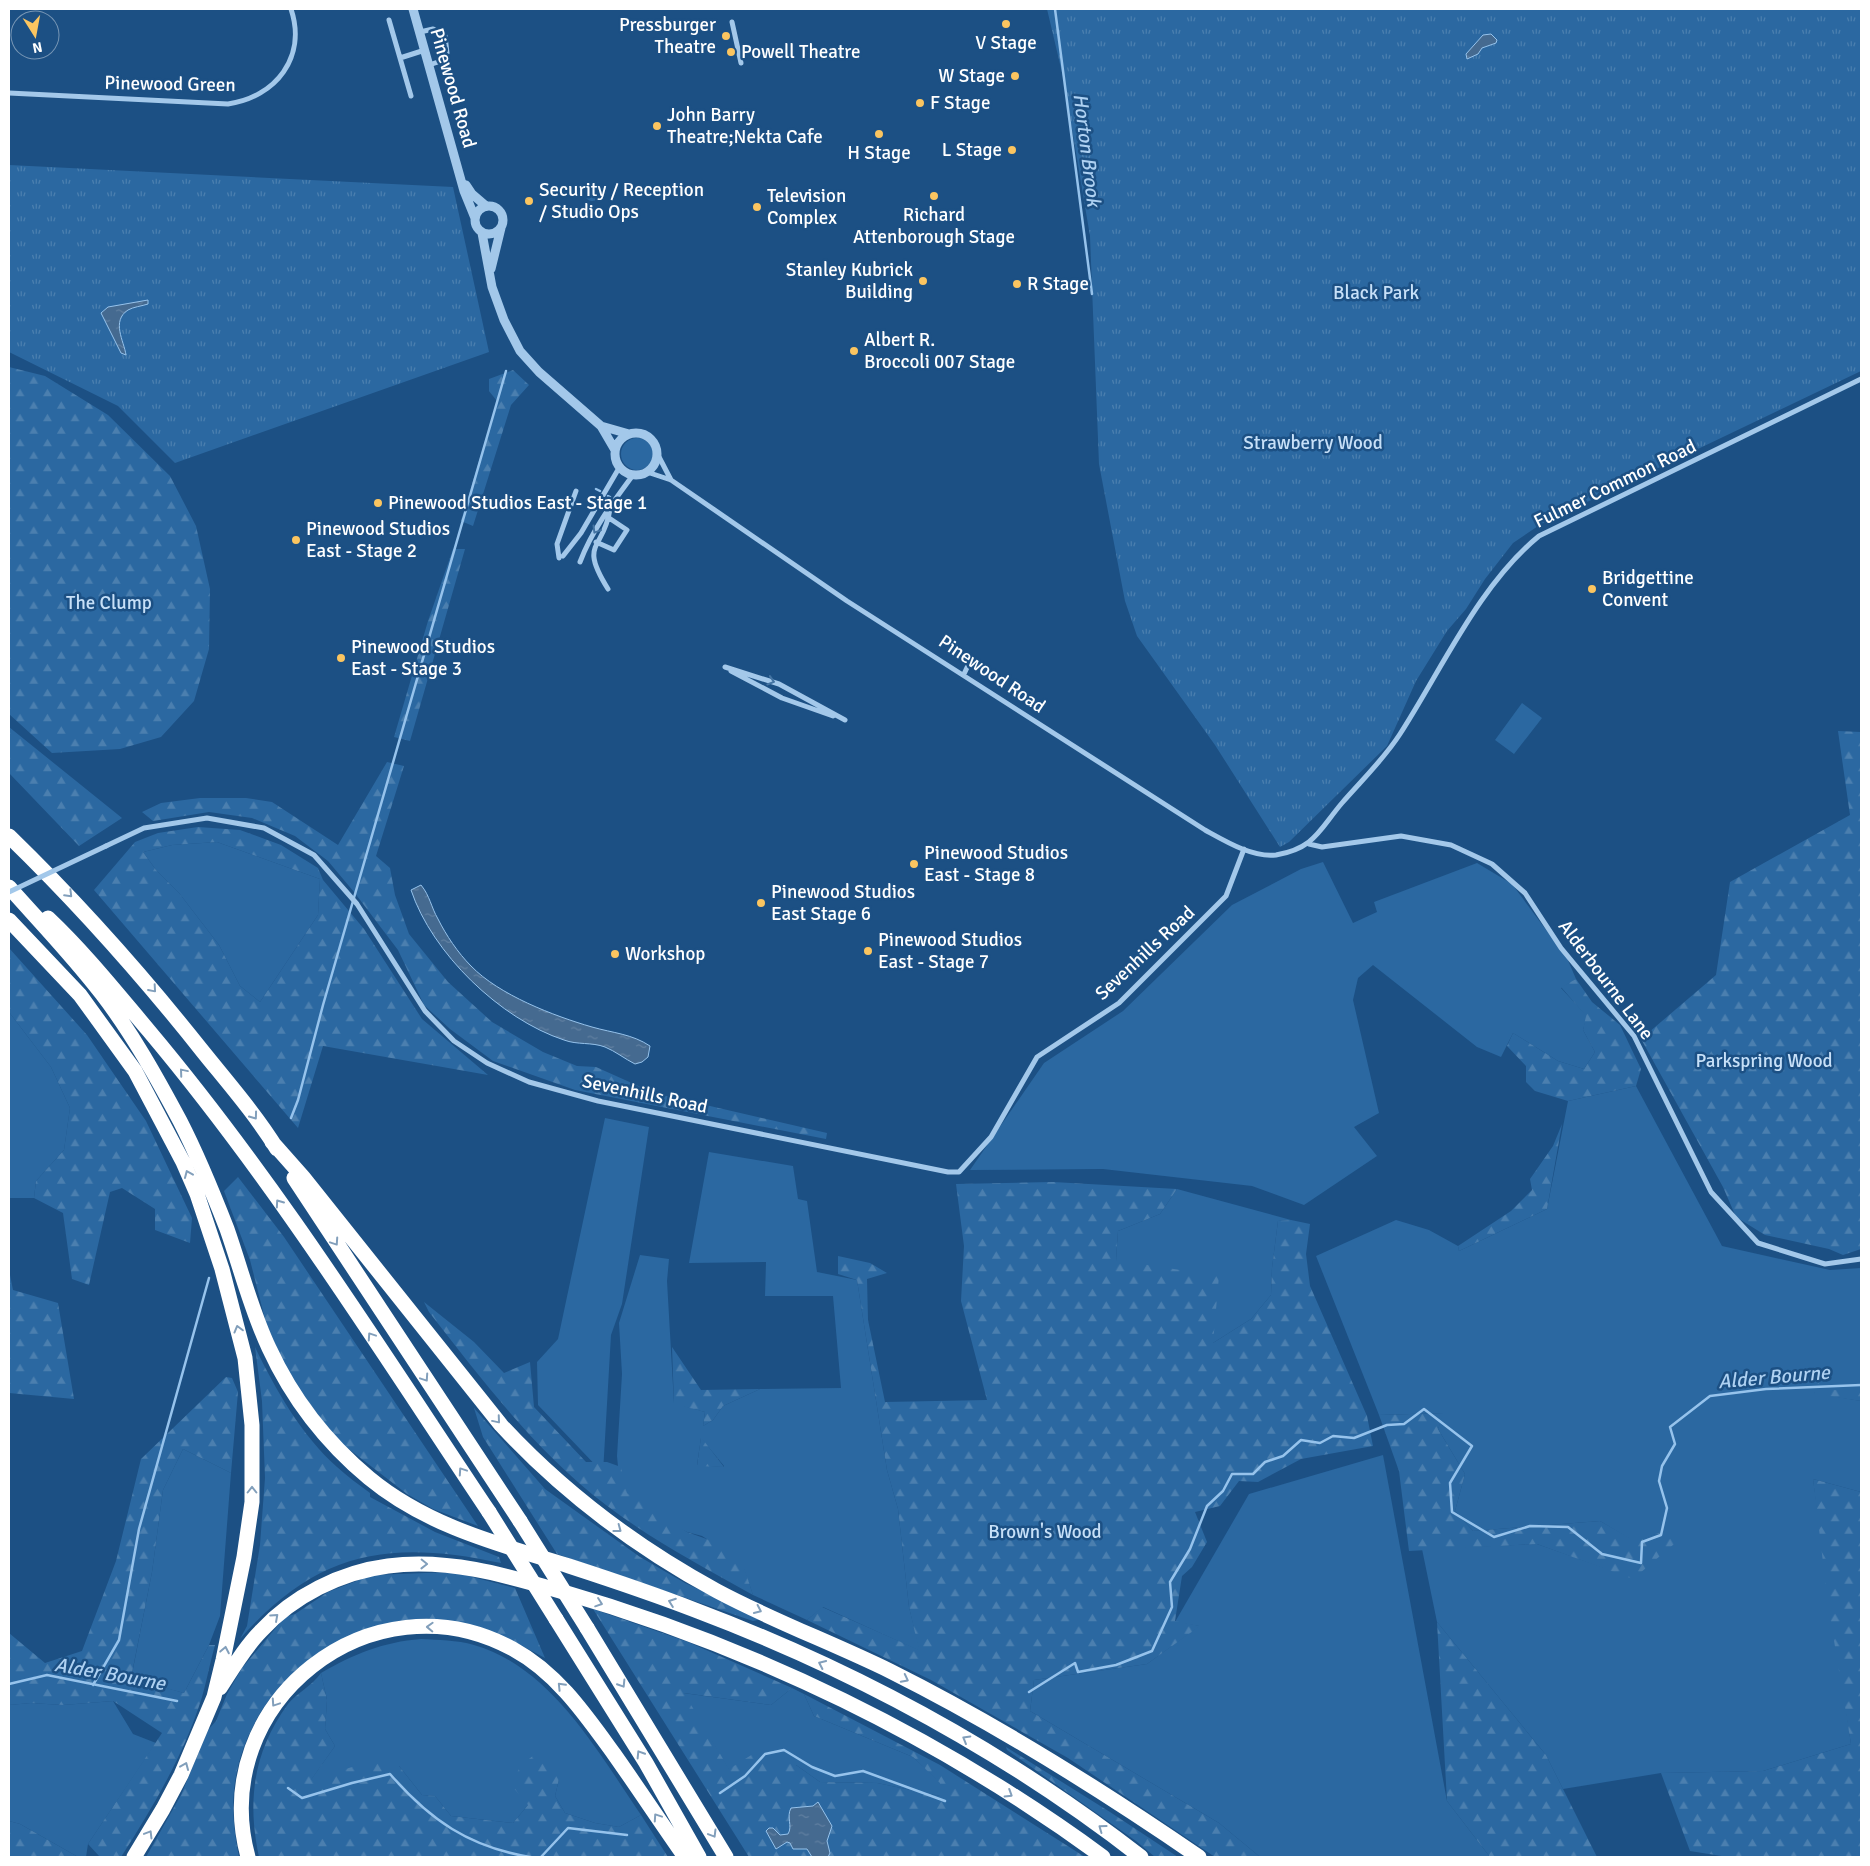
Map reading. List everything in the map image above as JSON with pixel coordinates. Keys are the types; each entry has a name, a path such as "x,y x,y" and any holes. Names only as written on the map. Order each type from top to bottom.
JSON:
{"highway":[{"path":"9,836 72,897 158,994 272,1142 303,1177 501,1425 533,1459 580,1501 641,1545 718,1591 889,1671 1016,1740 1111,1798 1199,1857"},
{"path":"9,880 78,946 192,1083 331,1275 489,1512 646,1763 698,1857"},
{"path":"9,887 102,994 135,1044 180,1122 203,1170 227,1230 270,1352 312,1419 334,1445 371,1479 415,1509 460,1532 699,1611 848,1676 1008,1764 1141,1857"},
{"path":"9,900 80,976 135,1044"},
{"path":"9,920 80,996 136,1071 183,1162 197,1194 222,1269 245,1358 252,1425 252,1502 244,1557 214,1697 181,1774 163,1809 134,1857"},
{"path":"272,1142 314,1212 520,1521 726,1857"},
{"path":"214,1697 262,1629 292,1603 315,1590 355,1573 387,1566 432,1564 468,1568 510,1577 636,1615 699,1638 802,1682 891,1725 956,1761 1049,1819 1103,1857"},
{"path":"248,1857 241,1811 246,1766 260,1728 281,1694 307,1669 340,1647 377,1633 406,1628 432,1627 455,1629 491,1638 514,1650 548,1674 574,1701 598,1731 685,1857"}],"street":[{"name":"Pinewood Green","path":"9,93 228,104 241,102 272,86 287,67 295,45 296,34 291,9"},
{"name":"Pinewood Road","path":"413,9 464,191 475,218"},
{"path":"389,20 411,96"},
{"path":"732,22 742,63"},
{"path":"420,32 433,29 445,36 447,53 441,61 429,65"},
{"path":"400,58 425,50"},
{"name":"Pinewood Road","path":"461,176 472,194 486,206"},
{"path":"489,276 504,220 501,212 494,207 486,206 478,211 475,218 476,226 482,233 487,252 489,276 504,320 520,351 539,372 601,426 615,450 619,468 581,533 561,557 557,544 576,491"},
{"path":"482,233 493,234 502,228"},
{"name":"Fulmer Common Road","path":"1309,844 1399,736 1481,603 1522,550 1539,536 1861,380"},
{"path":"601,426 629,434 647,436 654,444 657,453 654,464 647,472 633,475 619,468"},
{"path":"615,450 620,440 629,434"},
{"name":"Pinewood Road","path":"657,453 671,480"},
{"name":"Pinewood Road","path":"647,472 671,480 847,600 1205,830 1244,849 1274,855 1309,844"},
{"path":"580,562 586,547 610,506 633,475"},
{"path":"608,589 594,565 593,548 606,527 610,506"},
{"path":"596,542 614,550 628,530 609,518"},
{"path":"964,674 971,659"},
{"path":"724,667 779,684 845,720 782,698 724,667"},
{"name":"Sevenhills Road","path":"9,892 144,828 207,818 264,828 314,855 351,895 425,1011 454,1041 487,1063 529,1082 598,1101 948,1172 959,1172 991,1137 1037,1057 1119,1003 1226,896 1244,849"},
{"name":"Alderbourne Lane","path":"1309,844 1322,847 1401,836 1451,845 1492,864 1525,893 1561,948 1634,1036 1711,1192 1758,1244 1825,1264 1861,1260"}],"green space":[{"name":"Black Park","path":"1047,9 1861,9 1861,371 1541,524 1513,543 1485,579 1466,609 1447,631 1416,681 1387,746 1289,842 1280,847 1215,745 1137,636 1125,601 1099,464 1090,236 1064,81"},
{"path":"9,165 453,187 489,352 175,463 118,406 9,352"},
{"path":"592,187 597,189 599,194 597,199 592,201 587,199 585,194 587,189"},
{"name":"The Clump","path":"9,367 45,376 108,415 170,476 196,526 210,589 209,649 194,701 161,737 120,749 52,753 9,714"},
{"path":"513,370 529,385 511,405 473,526 461,521 497,401 489,391 489,379"},
{"path":"637,438 643,439 648,443 652,448 652,460 648,465 643,469 637,470 631,469 626,465 622,460 621,454 622,448 626,443 631,439"},
{"path":"453,549 465,549 410,741 394,737 428,621"},
{"path":"1522,703 1542,718 1514,754 1495,740"},
{"path":"9,727 122,818 79,846 9,773"},
{"name":"Parkspring Wood","path":"1838,731 1861,732 1861,1249 1843,1255 1829,1249 1765,1235 1736,1217 1723,1187 1641,1039 1716,975 1730,882 1850,815"},
{"path":"387,762 404,766 376,856 390,868 395,895 409,934 448,982 492,1022 543,1052 577,1066 596,1067 654,1093 827,1133 826,1139 575,1090 493,1061 450,1029 424,1005 398,950 354,892 328,861 295,836 252,818 209,812 153,821 142,812 161,803 200,798 246,798 272,802 338,845"},
{"path":"198,827 240,830 281,845 318,868 323,880 364,929 422,1019 488,1075 323,1046 298,1128 94,890 135,842 158,833","holes":["217,842 320,879 318,915 260,1002 240,986 219,945 179,893 156,870 143,852 172,845"]},
{"path":"217,842 320,879 318,915 260,1002 240,986 219,945 179,893 156,870 143,852 172,845"},
{"path":"1323,862 1353,923 1377,912 1374,902 1477,863 1512,884 1567,958 1576,979 1561,988 1587,1016 1583,1030 1595,1052 1584,1069 1558,1061 1513,1033 1501,1057 1477,1047 1373,965 1358,978 1353,1000 1379,1113 1354,1127 1377,1156 1304,1205 1252,1186 1103,1169 970,1170 1044,1063 1123,1011 1232,905 1301,869"},
{"path":"9,948 87,1035 146,1121 192,1218 190,1243 155,1230 155,1209 122,1188 110,1192 89,1285 72,1279 63,1213 34,1198 36,1181 64,1150 70,1108 51,1067 9,1012"},
{"path":"1576,979 1592,1002 1620,1025 1641,1069 1636,1086 1568,1101 1535,1091 1526,1082 1526,1066 1507,1046 1513,1033 1558,1061 1584,1069 1595,1052 1583,1030 1586,1016 1561,987"},
{"path":"9,1012 51,1067 70,1108 64,1150 36,1181 34,1198 9,1198"},
{"path":"1636,1086 1722,1246 1830,1270 1861,1268 1861,1390 1829,1390 1814,1393 1861,1401 1861,1492 1813,1479 1851,1744 1763,1771 1661,1773 1563,1789 1546,1755 1437,1622 1422,1549 1537,1544 1633,1578 1661,1532 1635,1542 1600,1521 1473,1531 1455,1511 1465,1474 1438,1429 1443,1413 1379,1415 1316,1256 1396,1220 1429,1230 1458,1246 1459,1251 1547,1209 1568,1101"},
{"path":"605,1118 649,1127 622,1304 611,1335 603,1473 538,1405 537,1362 558,1339"},
{"path":"1562,1124 1547,1209 1459,1251 1458,1246 1511,1211 1532,1190 1530,1179 1553,1146"},
{"path":"709,1152 793,1166 798,1199 807,1201 817,1272 857,1280 887,1470 898,1509 909,1607 920,1651 823,1607 807,1620 753,1595 741,1561 702,1536 687,1532 621,1499 617,1456 622,1374 619,1323 640,1255 669,1259 667,1281 674,1403 705,1412 703,1426 713,1420 723,1406 760,1389 841,1388 833,1296 765,1296 766,1262 689,1263","holes":["701,1438 724,1466 697,1465"]},
{"path":"238,1177 284,1237 478,1526 433,1509 407,1494 341,1443 298,1388 281,1358 266,1323 250,1260 224,1191"},
{"name":"Brown's Wood","path":"1053,1182 1177,1189 1160,1214 1118,1231 1116,1260 1219,1276 1213,1343 1251,1319 1271,1295 1272,1268 1278,1221 1291,1220 1310,1224 1306,1254 1310,1286 1367,1416 1373,1446 1301,1459 1258,1482 1239,1481 1220,1506 1195,1512 1207,1542 1192,1567 1182,1576 1175,1621 1200,1626 1147,1664 1034,1680 1030,1711 1219,1823 1260,1857 1215,1857 1068,1758 931,1680 807,1620 822,1607 919,1650 909,1607 898,1509 887,1470 857,1280 838,1274 838,1256 870,1263 887,1273 867,1279 868,1320 885,1402 987,1400 961,1301 964,1246 956,1184"},
{"path":"1177,1189 1291,1220 1278,1221 1272,1268 1271,1295 1251,1319 1213,1343 1116,1260 1118,1231 1160,1214"},
{"path":"9,1270 13,1290 58,1303 74,1399 9,1393"},
{"path":"424,1302 474,1342 504,1373 530,1362 534,1407 586,1462 607,1462 621,1467 627,1493 687,1532 715,1542 742,1561 753,1595 678,1553 623,1518 556,1462 511,1414 429,1312"},
{"path":"255,1347 290,1411 312,1441 337,1467 370,1493 370,1497 435,1532 499,1557 501,1563 424,1552 390,1553 357,1559 327,1570 298,1587 269,1609 240,1639 247,1626 260,1545 265,1478 262,1401"},
{"path":"672,1347 701,1390 760,1389 723,1406 713,1420 703,1426 705,1412 674,1404"},
{"path":"226,1377 232,1378 238,1392 231,1473 183,1449 163,1490 152,1572 131,1678 184,1693 209,1645 215,1645 204,1691 177,1760 133,1838 121,1857 100,1857 88,1844 162,1733 113,1701 63,1705 31,1703 9,1705 9,1633 45,1663 82,1651 116,1561 141,1459"},
{"path":"1818,1383 1829,1390 1861,1390 1861,1401 1814,1394"},
{"path":"474,1408 545,1489 640,1557 685,1583 762,1619 753,1621 557,1554 483,1437"},
{"path":"1444,1413 1438,1429 1465,1474 1455,1511 1473,1531 1600,1521 1635,1541 1661,1532 1680,1539 1633,1579 1537,1544 1409,1551 1399,1471 1379,1415"},
{"path":"701,1437 724,1467 697,1466"},
{"path":"183,1449 231,1473 220,1616 209,1645 184,1693 131,1679 152,1572 163,1490"},
{"path":"1383,1455 1447,1801 1490,1857 1260,1857 1219,1823 1030,1711 1034,1680 1147,1664 1199,1626 1175,1622 1249,1494"},
{"path":"1813,1479 1861,1492 1861,1857 1728,1857 1690,1851 1661,1773 1763,1771 1851,1744 1828,1604"},
{"path":"453,1572 515,1588 545,1658 501,1636 453,1621 420,1619 387,1624 355,1634 326,1649 299,1668 276,1691 257,1718 243,1749 235,1782 234,1820 239,1857 146,1857 181,1795 208,1730 216,1721 227,1694 242,1668 285,1617 295,1614 328,1592 372,1575"},
{"path":"593,1609 688,1642 792,1688 771,1705 684,1693 729,1769 753,1754 796,1765 820,1782 877,1783 940,1796 940,1783 913,1757 814,1716 804,1694 940,1765 1085,1857 749,1857"},
{"path":"1437,1622 1546,1755 1597,1857 1490,1857 1447,1801"},
{"path":"421,1639 468,1643 502,1656 527,1672 549,1692 590,1739 641,1815 619,1827 595,1823 565,1813 555,1796 559,1779 528,1805 513,1823 451,1816 435,1796 422,1795 399,1766 310,1781 335,1746 325,1729 327,1700 321,1673 369,1650 394,1643"},
{"path":"321,1673 327,1700 325,1729 335,1746 311,1780 371,1761 399,1766 422,1795 435,1796 451,1816 513,1823 528,1805 512,1786 520,1766 534,1755 553,1761 559,1779 555,1796 565,1813 595,1823 619,1827 641,1815 668,1857 259,1857 255,1836 254,1797 260,1759 276,1722 288,1704"},
{"path":"792,1688 804,1694 814,1716 913,1757 941,1783 940,1796 877,1783 820,1782 796,1765 729,1770 683,1693 771,1705"},
{"path":"113,1701 133,1734 156,1743 88,1844 86,1857 78,1857 20,1824 9,1821 9,1705 31,1703 63,1705"},
{"path":"1006,1747 1178,1857 1155,1857 1136,1841 1007,1750"},
{"path":"9,1821 20,1824 78,1857 9,1857"}],"water":[{"path":"1491,34 1497,40 1496,43 1482,48 1478,54 1467,59 1466,54 1483,35"},
{"path":"148,300 148,304 128,310 120,320 120,331 126,355 121,353 101,313 108,307"},
{"path":"421,885 453,944 471,966 496,986 544,1011 592,1027 629,1036 643,1042 650,1046 648,1057 642,1062 635,1064 605,1047 564,1040 516,1017 493,1000 471,981 435,937 421,914 411,890"},
{"path":"818,1802 832,1826 827,1841 830,1853 828,1857 812,1857 807,1849 793,1849 790,1843 787,1842 776,1849 766,1831 769,1828 773,1828 780,1835 788,1834 791,1808 813,1806"}],"waterway":[{"name":"Horton Brook","path":"1055,9 1092,294"},
{"path":"291,1118 298,1100 323,1005 506,371"},
{"path":"596,489 600,491"},
{"path":"93,1685 119,1640 139,1529 209,1278"},
{"name":"Alder Bourne","path":"1029,1692 1075,1663 1078,1672 1116,1665 1152,1651 1172,1607 1170,1582 1190,1549 1207,1506 1223,1491 1232,1474 1253,1474 1265,1462 1283,1456 1301,1440 1320,1443 1333,1436 1354,1438 1387,1425 1404,1424 1424,1409 1472,1446 1450,1483 1452,1512 1494,1537 1530,1526 1568,1527 1602,1554 1641,1563 1642,1542 1661,1535 1667,1508 1659,1481 1662,1466 1675,1444 1670,1427 1710,1396 1766,1389 1861,1385"},
{"name":"Alder Bourne","path":"9,1684 47,1675 177,1701"},
{"name":"Alder Bourne","path":"720,1793 745,1776 765,1754 784,1750 812,1767 835,1776 863,1771 945,1801"},
{"name":"Alder Bourne","path":"288,1788 302,1798 390,1774 420,1805 452,1829 488,1846 530,1857"},
{"name":"Alder Bourne","path":"541,1857 568,1828 627,1835"}],"place":[{"name":"V Stage","path":"1006,24"},
{"name":"Pressburger Theatre","path":"726,36"},
{"name":"Powell Theatre","path":"731,52"},
{"name":"W Stage","path":"1015,76"},
{"name":"F Stage","path":"920,103"},
{"name":"John Barry Theatre;Nekta Cafe","path":"657,126"},
{"name":"H Stage","path":"879,134"},
{"name":"L Stage","path":"1012,150"},
{"name":"Richard Attenborough Stage","path":"934,196"},
{"name":"Security / Reception / Studio Ops","path":"529,201"},
{"name":"Television Complex","path":"757,207"},
{"name":"Stanley Kubrick Building","path":"923,281"},
{"name":"R Stage","path":"1017,284"},
{"name":"Albert R. Broccoli 007 Stage","path":"854,351"},
{"name":"Pinewood Studios East - Stage 1","path":"378,503"},
{"name":"Pinewood Studios East - Stage 2","path":"296,540"},
{"name":"Bridgettine Convent","path":"1592,589"},
{"name":"Pinewood Studios East - Stage 3","path":"341,658"},
{"name":"Pinewood Studios East - Stage 8","path":"914,864"},
{"name":"Pinewood Studios East Stage 6","path":"761,903"},
{"name":"Pinewood Studios East - Stage 7","path":"868,951"},
{"name":"Workshop","path":"615,954"}],"park label":[{"name":"Strawberry Wood","path":"1313,443"}]}
